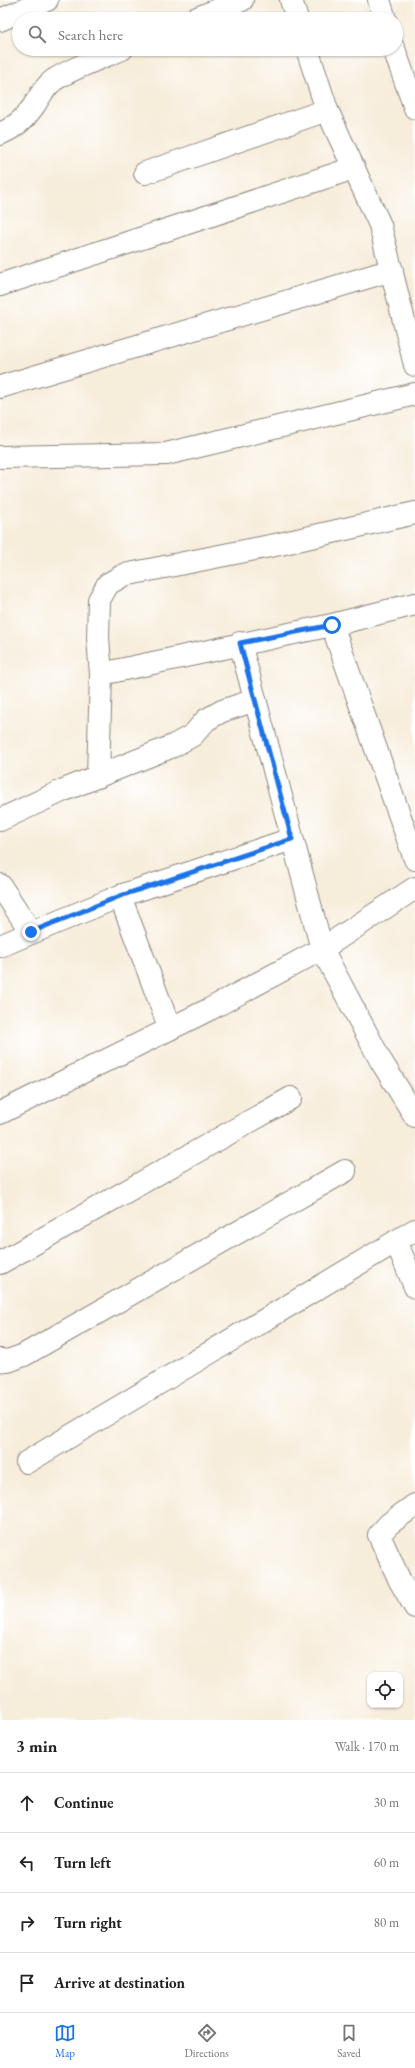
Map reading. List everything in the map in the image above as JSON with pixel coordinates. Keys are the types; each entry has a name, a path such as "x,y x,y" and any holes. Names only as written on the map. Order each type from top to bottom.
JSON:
{"street":[{"path":"19,12 47,0"},
{"path":"212,12 242,0"},
{"path":"291,0 295,12"},
{"path":"378,0 382,12"},
{"path":"0,20 12,15"},
{"path":"0,134 8,131 24,119 34,106 41,92 54,80 107,56"},
{"path":"309,56 327,110 380,225 415,365"},
{"path":"396,56 415,108"},
{"path":"145,173 327,110"},
{"path":"0,285 354,168"},
{"path":"0,387 392,270"},
{"path":"0,457 166,454 415,394"},
{"path":"98,777 101,674 98,638 99,600 108,584 124,575 280,544 415,513"},
{"path":"101,674 240,643 332,625 415,604"},
{"path":"332,625 415,859"},
{"path":"240,643 322,949 381,1061 415,1116"},
{"path":"0,820 173,746 193,735 206,720 222,711 255,700"},
{"path":"0,946 120,896 292,839"},
{"path":"0,885 31,932"},
{"path":"0,1113 170,1029 322,949 415,888"},
{"path":"120,896 170,1029"},
{"path":"0,1263 291,1098"},
{"path":"0,1360 8,1361 24,1355 345,1171"},
{"path":"27,1462 415,1230"},
{"path":"396,1241 415,1288"},
{"path":"415,1505 389,1524 379,1535 400,1581 415,1607"}],"route":[{"path":"31,932 120,896 292,839 240,643 332,625"}]}
